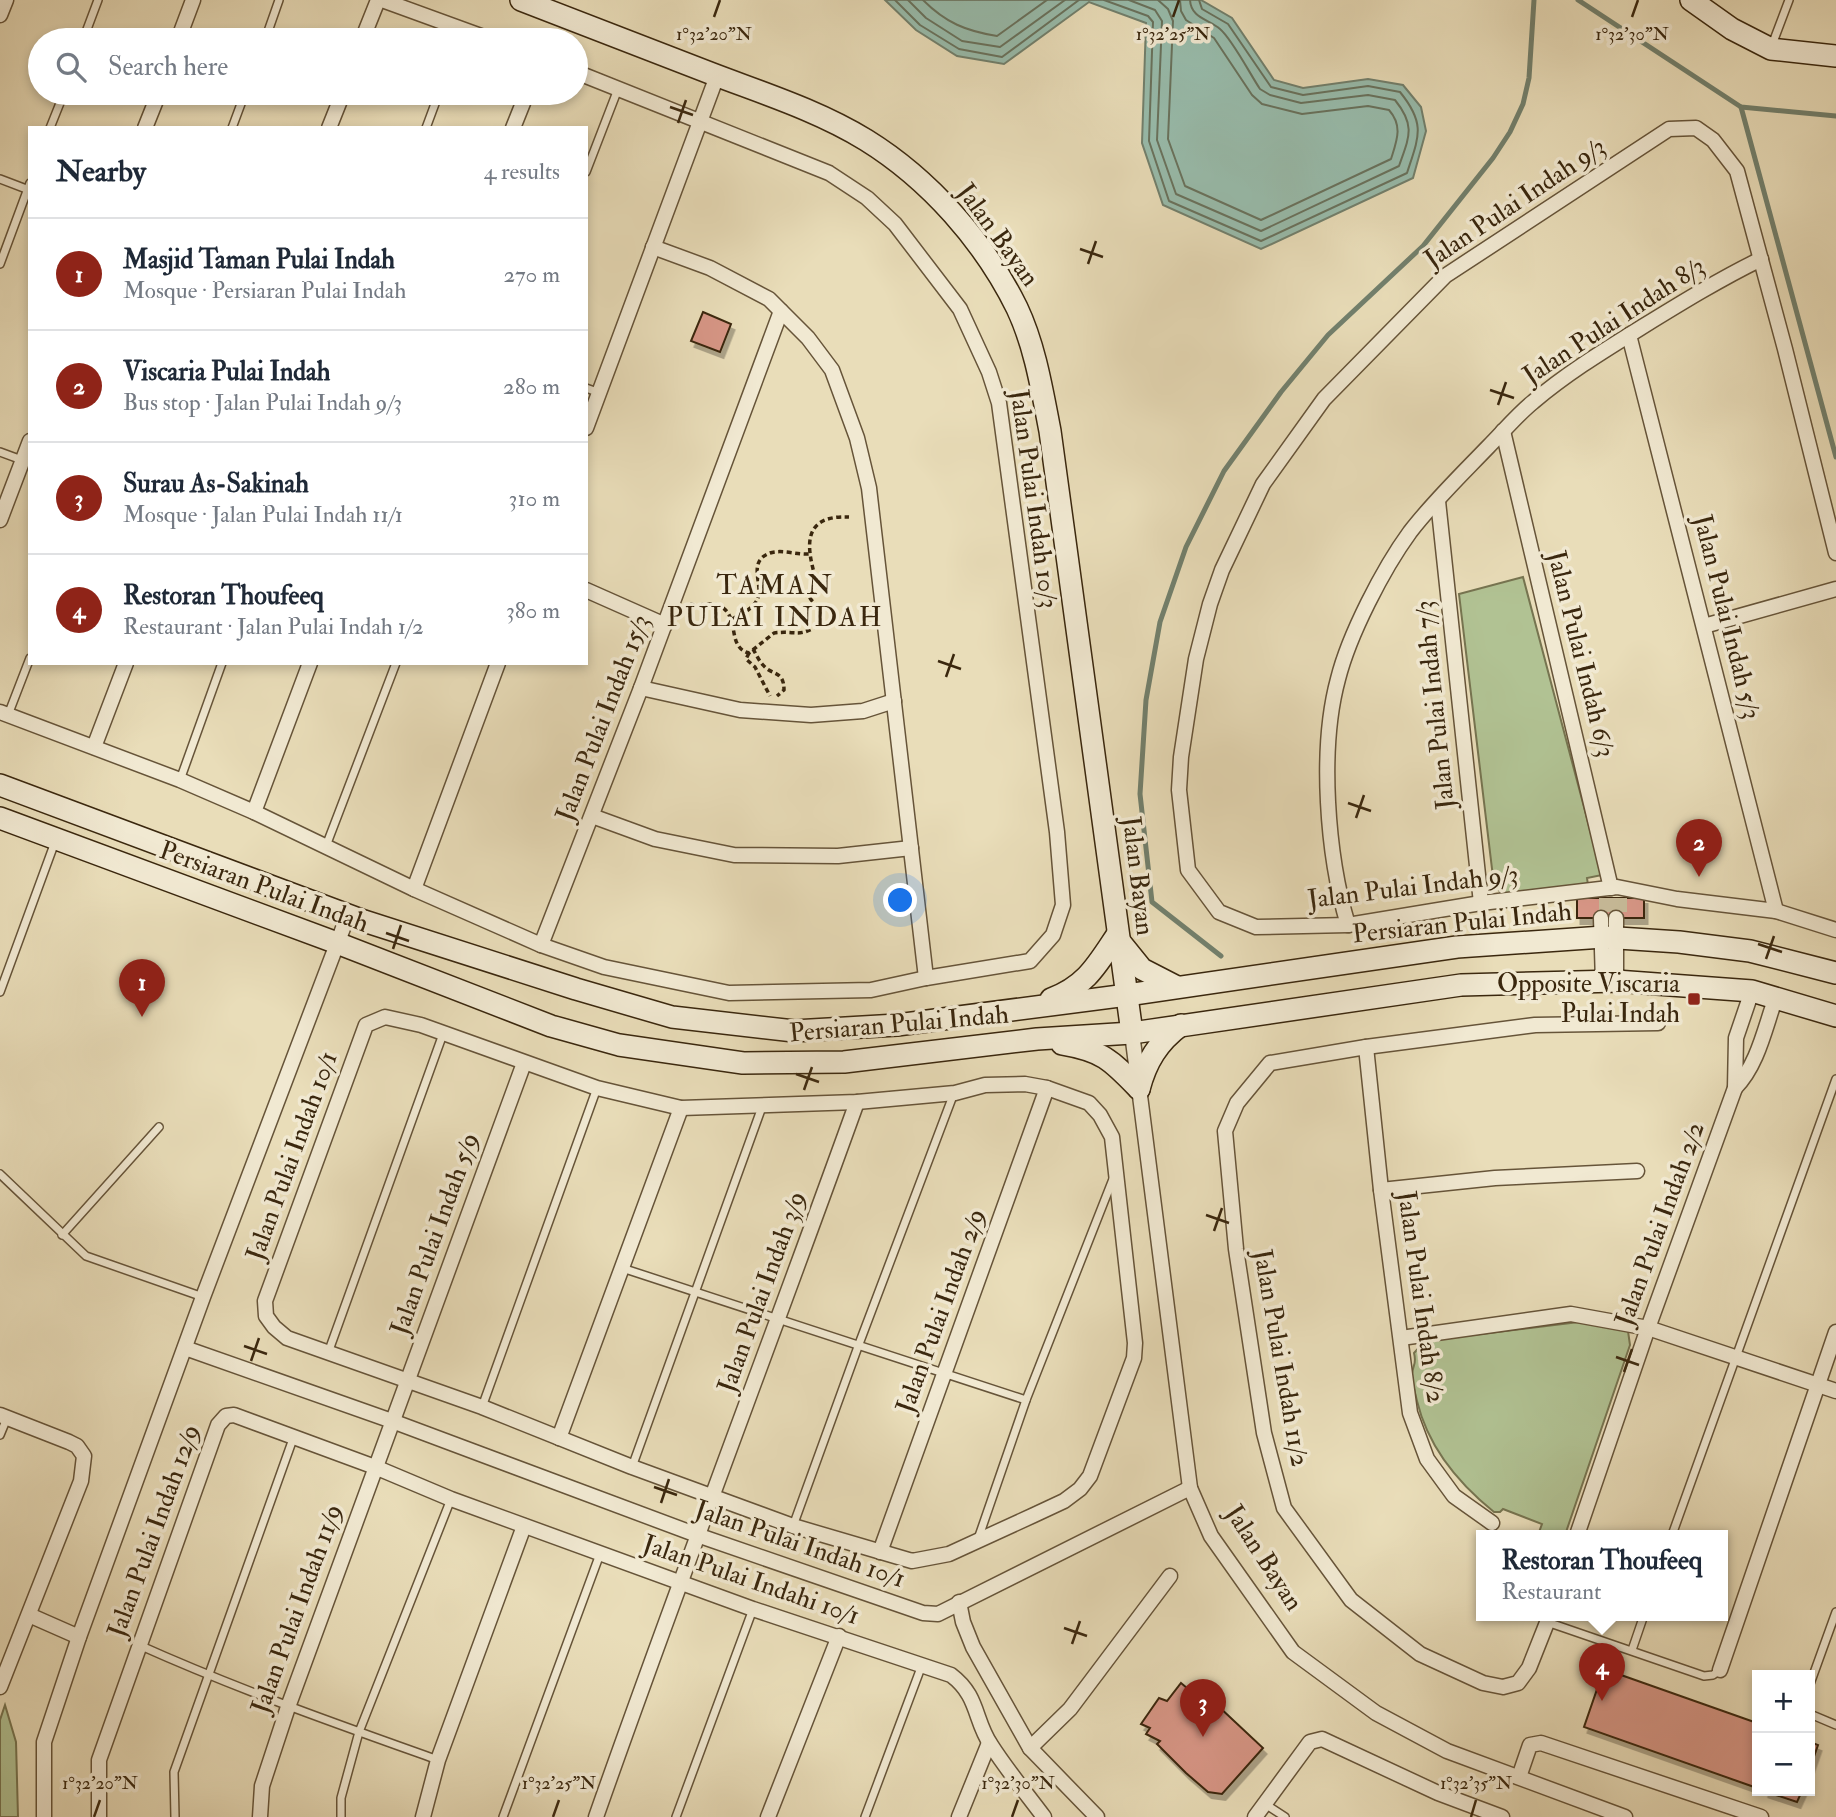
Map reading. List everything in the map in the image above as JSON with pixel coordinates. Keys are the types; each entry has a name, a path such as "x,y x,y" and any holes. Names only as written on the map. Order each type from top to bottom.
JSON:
{"main road":[{"name":"Jalan Bayan","path":"521,0 788,102 865,139 926,186 976,242 1000,276 1018,311 1038,370 1050,431 1132,1033"},
{"path":"1695,1 1732,29 1771,49 1836,56"},
{"name":"Persiaran Pulai Indah","path":"0,785 348,915 563,985 672,1017 794,1031 897,1025 1611,926 1679,942 1750,951 1836,973"},
{"name":"Persiaran Pulai Indah","path":"0,818 563,1029 619,1045 743,1063 844,1062 1037,1040 1132,1033 1461,985 1610,982 1752,991 1836,1016"},
{"path":"1030,1007 1069,992 1086,980 1117,935 1142,969 1178,987"},
{"path":"1037,1040 1085,1048 1101,1054 1139,1089 1153,1053 1170,1033 1182,1024"}],"street":[{"path":"0,15 6,0"},
{"path":"183,28 194,0"},
{"path":"367,28 380,0 446,28"},
{"path":"588,417 593,391 653,247 717,76"},
{"name":"Jalan Pulai Indah 10/3","path":"588,77 829,173 867,198 895,224 960,309 989,372 1003,425 1057,832 1063,905 1053,935 1030,961 926,978"},
{"path":"146,126 154,105"},
{"path":"330,126 338,105"},
{"path":"514,126 522,105"},
{"name":"Jalan Pulai Indah 9/3","path":"1761,259 1737,171 1713,140 1696,128 1669,129 1445,276 1425,294 1324,399 1263,484 1222,570 1210,604 1196,659 1181,758 1179,790 1188,870 1219,912 1256,927 1348,925 1481,903 1611,894 1776,911 1836,930"},
{"path":"4,714 180,780 254,812 414,889 541,945 604,967 729,993 871,990 926,978 869,488 857,438 832,370 808,338 769,299 710,268 653,247"},
{"path":"1761,259 1829,503 1836,553"},
{"name":"Jalan Pulai Indah 8/3","path":"1348,925 1338,893 1329,807 1328,746 1338,679 1358,627 1409,533 1532,402 1570,372 1720,279 1761,259"},
{"name":"Jalan Pulai Indah 15/3","path":"541,945 641,688 781,311"},
{"name":"Jalan Pulai Indah 5/3","path":"1629,335 1776,911"},
{"name":"Jalan Pulai Indah 6/3","path":"1503,431 1611,894"},
{"path":"0,520 26,462"},
{"name":"Jalan Pulai Indah 7/3","path":"1438,501 1481,903"},
{"path":"1704,626 1836,589"},
{"path":"588,591 664,625"},
{"path":"94,747 125,665"},
{"path":"254,812 309,665"},
{"path":"414,889 497,665"},
{"path":"641,688 740,710 811,715 863,711 894,701"},
{"path":"592,817 655,839 734,855 838,856 911,848"},
{"name":"Jalan Pulai Indah 10/1","path":"44,1817 44,1742 79,1637 203,1297 348,915"},
{"path":"1610,982 1611,926"},
{"name":"Jalan Pulai Indah 2/2","path":"1579,1530 1735,1088 1736,1038 1752,991"},
{"name":"Jalan Pulai Indah 2/2","path":"1735,1088 1754,1061 1776,997"},
{"name":"Jalan Pulai Indah 10/1","path":"978,1541 949,1554 912,1561 880,1552 793,1526 713,1497 482,1407 281,1334 266,1315 265,1301 366,1025 385,1017 421,1025 597,1088 681,1108 856,1102 955,1093 985,1085 1025,1084 1047,1088 1089,1103 1100,1115 1112,1136 1116,1172"},
{"name":"Jalan Pulai Indah 11/2","path":"1547,1621 1529,1668 1518,1683 1503,1687 1483,1683 1420,1654 1351,1600 1284,1508 1264,1433 1236,1249 1225,1131 1237,1103 1270,1063 1366,1047 1535,1025 1658,1023"},
{"name":"Jalan Bayan","path":"1132,1033 1189,1488 1211,1536 1293,1652 1376,1713 1447,1751 1625,1817"},
{"name":"Jalan Pulai Indah 8/2","path":"1366,1047 1381,1190 1410,1413 1427,1459 1454,1496 1492,1523"},
{"name":"Jalan Pulai Indah 5/9","path":"392,1421 524,1063"},
{"name":"Jalan Pulai Indah 2/9","path":"880,1552 1047,1088"},
{"name":"Jalan Pulai Indah 3/9","path":"596,1817 679,1582 713,1497 856,1102"},
{"path":"559,1438 681,1108"},
{"path":"1381,1190 1495,1178 1637,1171"},
{"path":"978,1541 1064,1501 1080,1489 1090,1476 1134,1358 1135,1343 1116,1172"},
{"path":"1401,1338 1572,1314 1648,1328 1836,1391"},
{"path":"1720,1670 1836,1332"},
{"name":"Jalan Pulai Indah 10/1","path":"185,1348 392,1421 697,1535 923,1613 938,1614 1189,1488"},
{"name":"Jalan Pulai Indah 12/9","path":"99,1817 99,1760 218,1424 226,1416 234,1415 375,1467"},
{"path":"0,1687 81,1481 84,1456 77,1447 69,1443 4,1416"},
{"name":"Jalan Pulai Indah 11/9","path":"260,1817 262,1786 288,1707 392,1421"},
{"name":"Jalan Pulai Indahi 10/1","path":"375,1467 451,1499 753,1609 951,1675 963,1683 977,1709 989,1743 1044,1817"},
{"path":"423,1817 438,1760 524,1526"},
{"path":"1030,1748 1070,1709 1170,1576"},
{"path":"959,1602 963,1622 973,1647 1030,1748 1097,1817"},
{"path":"29,1615 79,1637"},
{"path":"768,1817 839,1636"},
{"path":"1255,1817 1310,1742 1322,1739 1438,1793 1502,1817"},
{"path":"959,1817 989,1743"},
{"path":"1519,1777 1530,1745 1541,1743 1761,1817"}],"lane":[{"path":"88,28 98,0"},
{"path":"269,28 279,0"},
{"path":"1771,49 1789,0"},
{"path":"588,167 618,89"},
{"path":"51,126 59,105"},
{"path":"233,126 241,105"},
{"path":"427,126 435,105"},
{"path":"0,179 28,187"},
{"path":"0,264 28,190"},
{"path":"0,452 26,462"},
{"path":"4,714 28,662"},
{"path":"180,780 221,665"},
{"path":"326,846 395,665"},
{"path":"0,992 56,840"},
{"path":"328,1353 443,1034"},
{"path":"1674,1530 1836,1079"},
{"path":"482,1407 597,1088"},
{"path":"793,1526 955,1093"},
{"path":"632,1467 762,1107"},
{"path":"62,1235 159,1127"},
{"path":"978,1541 1026,1400 1116,1172"},
{"path":"0,1174 86,1256 203,1297"},
{"path":"622,1268 1026,1400"},
{"path":"0,1435 4,1416"},
{"path":"175,1817 174,1772 294,1436"},
{"path":"341,1817 341,1798 359,1732 451,1499"},
{"path":"503,1817 600,1553"},
{"path":"676,1817 753,1609"},
{"path":"1815,1670 1836,1612"},
{"path":"1553,1621 1704,1676 1713,1675 1720,1670"},
{"path":"1632,1650 1642,1621"},
{"path":"138,1645 288,1707 438,1760"},
{"path":"865,1817 923,1664"},
{"path":"1815,1716 1836,1725"},
{"path":"1265,1804 1285,1817"}],"path":[{"path":"751,651 765,668 779,674 785,686 782,694 772,698 767,694 760,675 746,659 751,651 774,633 798,634 821,624 823,614 808,597 816,576 809,554 809,535 814,527 833,517 849,517"},
{"path":"732,619 757,600 757,569 758,562 763,557 775,552 809,554"},
{"path":"686,604 716,604 726,611 732,619 734,639 744,651 751,651"}],"shaded area":[{"path":"1523,577 1602,875 1587,878 1588,885 1502,894 1493,877 1459,594"},
{"path":"1579,1322 1628,1331 1630,1345 1567,1530 1540,1530 1542,1524 1503,1509 1494,1512 1468,1489 1446,1463 1422,1418 1412,1377 1414,1353 1422,1344 1431,1340"},
{"path":"5,1705 16,1742 18,1817 0,1817 0,1720"}],"water":[{"path":"885,0 1201,0 1232,18 1274,80 1303,88 1368,79 1403,85 1421,107 1426,131 1413,178 1261,249 1163,205 1142,143 1146,23 1089,2 1004,64 957,56 916,30"}],"building":[{"path":"703,312 731,324 720,352 691,341"},
{"path":"1577,898 1644,898 1644,918 1577,918"},
{"path":"1604,1669 1752,1721 1752,1786 1584,1727"},
{"path":"1181,1683 1213,1710 1217,1705 1263,1748 1222,1794 1208,1792 1186,1773 1157,1744 1160,1741 1146,1734 1150,1728 1141,1724 1159,1698 1167,1701"},
{"path":"1779,1796 1800,1796 1797,1802"}],"waterway":[{"path":"1221,956 1152,902 1140,794 1146,700 1160,622 1186,547 1224,471 1281,392 1328,335 1423,246 1493,158 1510,132 1523,104 1529,78 1534,0"},
{"path":"1578,0 1741,107 1836,116"},
{"path":"1741,107 1836,457"}],"tunnel":[{"path":"1606,898 1606,918"},
{"path":"1620,898 1620,918"}],"place":[{"name":"Viscaria Pulai Indah","path":"1699,877"},
{"name":"Opposite Viscaria Pulai Indah","path":"1694,999"},
{"name":"Masjid Taman Pulai Indah","path":"142,1017"},
{"name":"Restoran Thoufeeq","path":"1602,1701"},
{"name":"Surau As-Sakinah","path":"1203,1737"}],"district":[{"name":"TAMAN PULAI INDAH","path":"775,601"}]}
